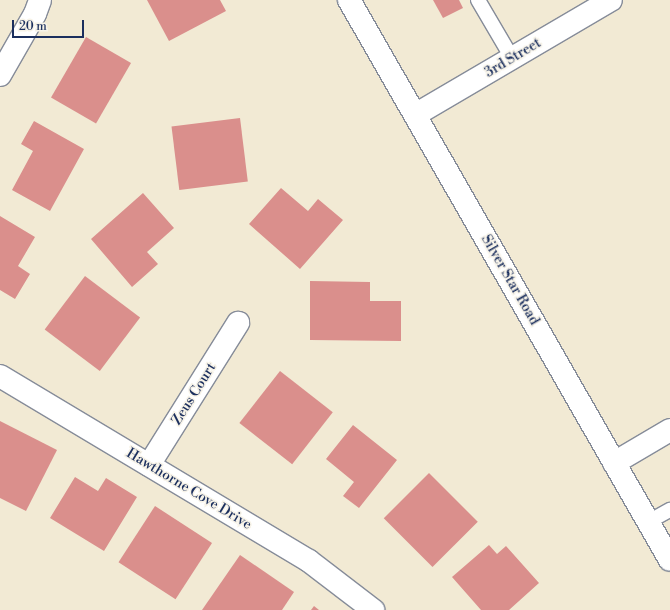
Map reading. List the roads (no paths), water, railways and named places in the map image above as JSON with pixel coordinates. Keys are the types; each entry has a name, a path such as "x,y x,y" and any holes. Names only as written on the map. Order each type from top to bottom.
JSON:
{"street":[{"path":"0,75 35,14 40,0"},
{"name":"3rd Street","path":"415,115 610,0"},
{"name":"Silver Star Road","path":"355,2 415,115 670,560"},
{"name":"Zeus Court","path":"149,465 238,323"},
{"name":"Hawthorne Cove Drive","path":"0,376 309,561 373,610"},
{"path":"614,463 670,430"}],"lane":[{"path":"478,0 512,58"},
{"path":"648,522 670,510"}]}
